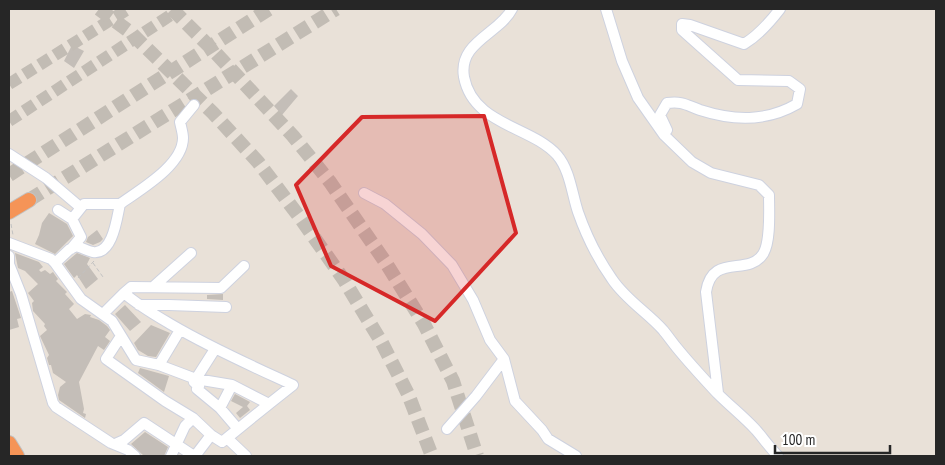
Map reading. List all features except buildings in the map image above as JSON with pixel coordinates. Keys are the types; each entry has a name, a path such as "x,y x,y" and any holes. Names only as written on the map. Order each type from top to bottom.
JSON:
{"highway":[{"path":"10,218 29,200"},
{"path":"9,443 17,456"}],"street":[{"path":"512,9 501,22 472,48 465,62 464,76 468,90 479,106 493,118 526,134 557,155 564,167 584,228 621,292 663,330 718,394 755,429 778,456"},
{"path":"606,9 622,61 638,98 664,135 692,162 711,173 759,185 769,195 767,243 763,254 753,262 723,268 714,273 708,281 706,292 718,394"},
{"path":"672,143 660,115 667,103 679,101 701,110 732,118 759,117 782,112 797,104 800,89 789,81 738,80 682,30 682,24 690,25 744,44 753,39 780,9"},
{"path":"72,219 84,204 120,204 154,180 175,162 183,139 180,122 194,105"},
{"path":"9,154 46,178 80,207"},
{"path":"364,193 385,204 422,234 452,264 473,300 490,340 504,359 515,401 548,439 576,456"},
{"path":"70,249 77,246 94,252 101,250 110,240 116,228 120,204"},
{"path":"55,263 81,237 72,219 58,210"},
{"path":"9,243 51,259 81,298 112,321 136,360 159,365 196,379 232,385 269,404"},
{"path":"153,287 191,253"},
{"path":"9,256 9,264 22,294 56,408 135,456"},
{"path":"102,314 131,287 221,288 244,266"},
{"path":"122,336 106,359 165,401 193,418 211,435 222,442 293,385 215,349 180,330 138,306 124,293"},
{"path":"138,306 226,307"},
{"path":"159,365 180,330"},
{"path":"215,349 194,382 199,386 197,389 220,408 238,429"},
{"path":"447,429 476,396 504,359"},
{"path":"220,408 232,385"},
{"path":"172,456 185,426 193,418"},
{"path":"115,444 124,440 144,423 194,456 211,435"},
{"path":"227,438 246,456"}],"path":[{"path":"10,218 13,232"},
{"path":"72,284 92,263 101,250"},
{"path":"92,263 103,276"}],"highlighted area":[{"path":"484,116 516,233 435,321 331,266 296,185 362,117"}],"tunnel":[{"path":"99,9 130,32 213,113 258,162 301,219 344,280 382,343 408,394 432,456"},
{"path":"9,84 128,9"},
{"path":"172,9 293,136 330,182 386,263 424,324 453,381 477,456"},
{"path":"9,121 180,9"},
{"path":"9,175 269,9"},
{"path":"29,200 336,9"}]}
